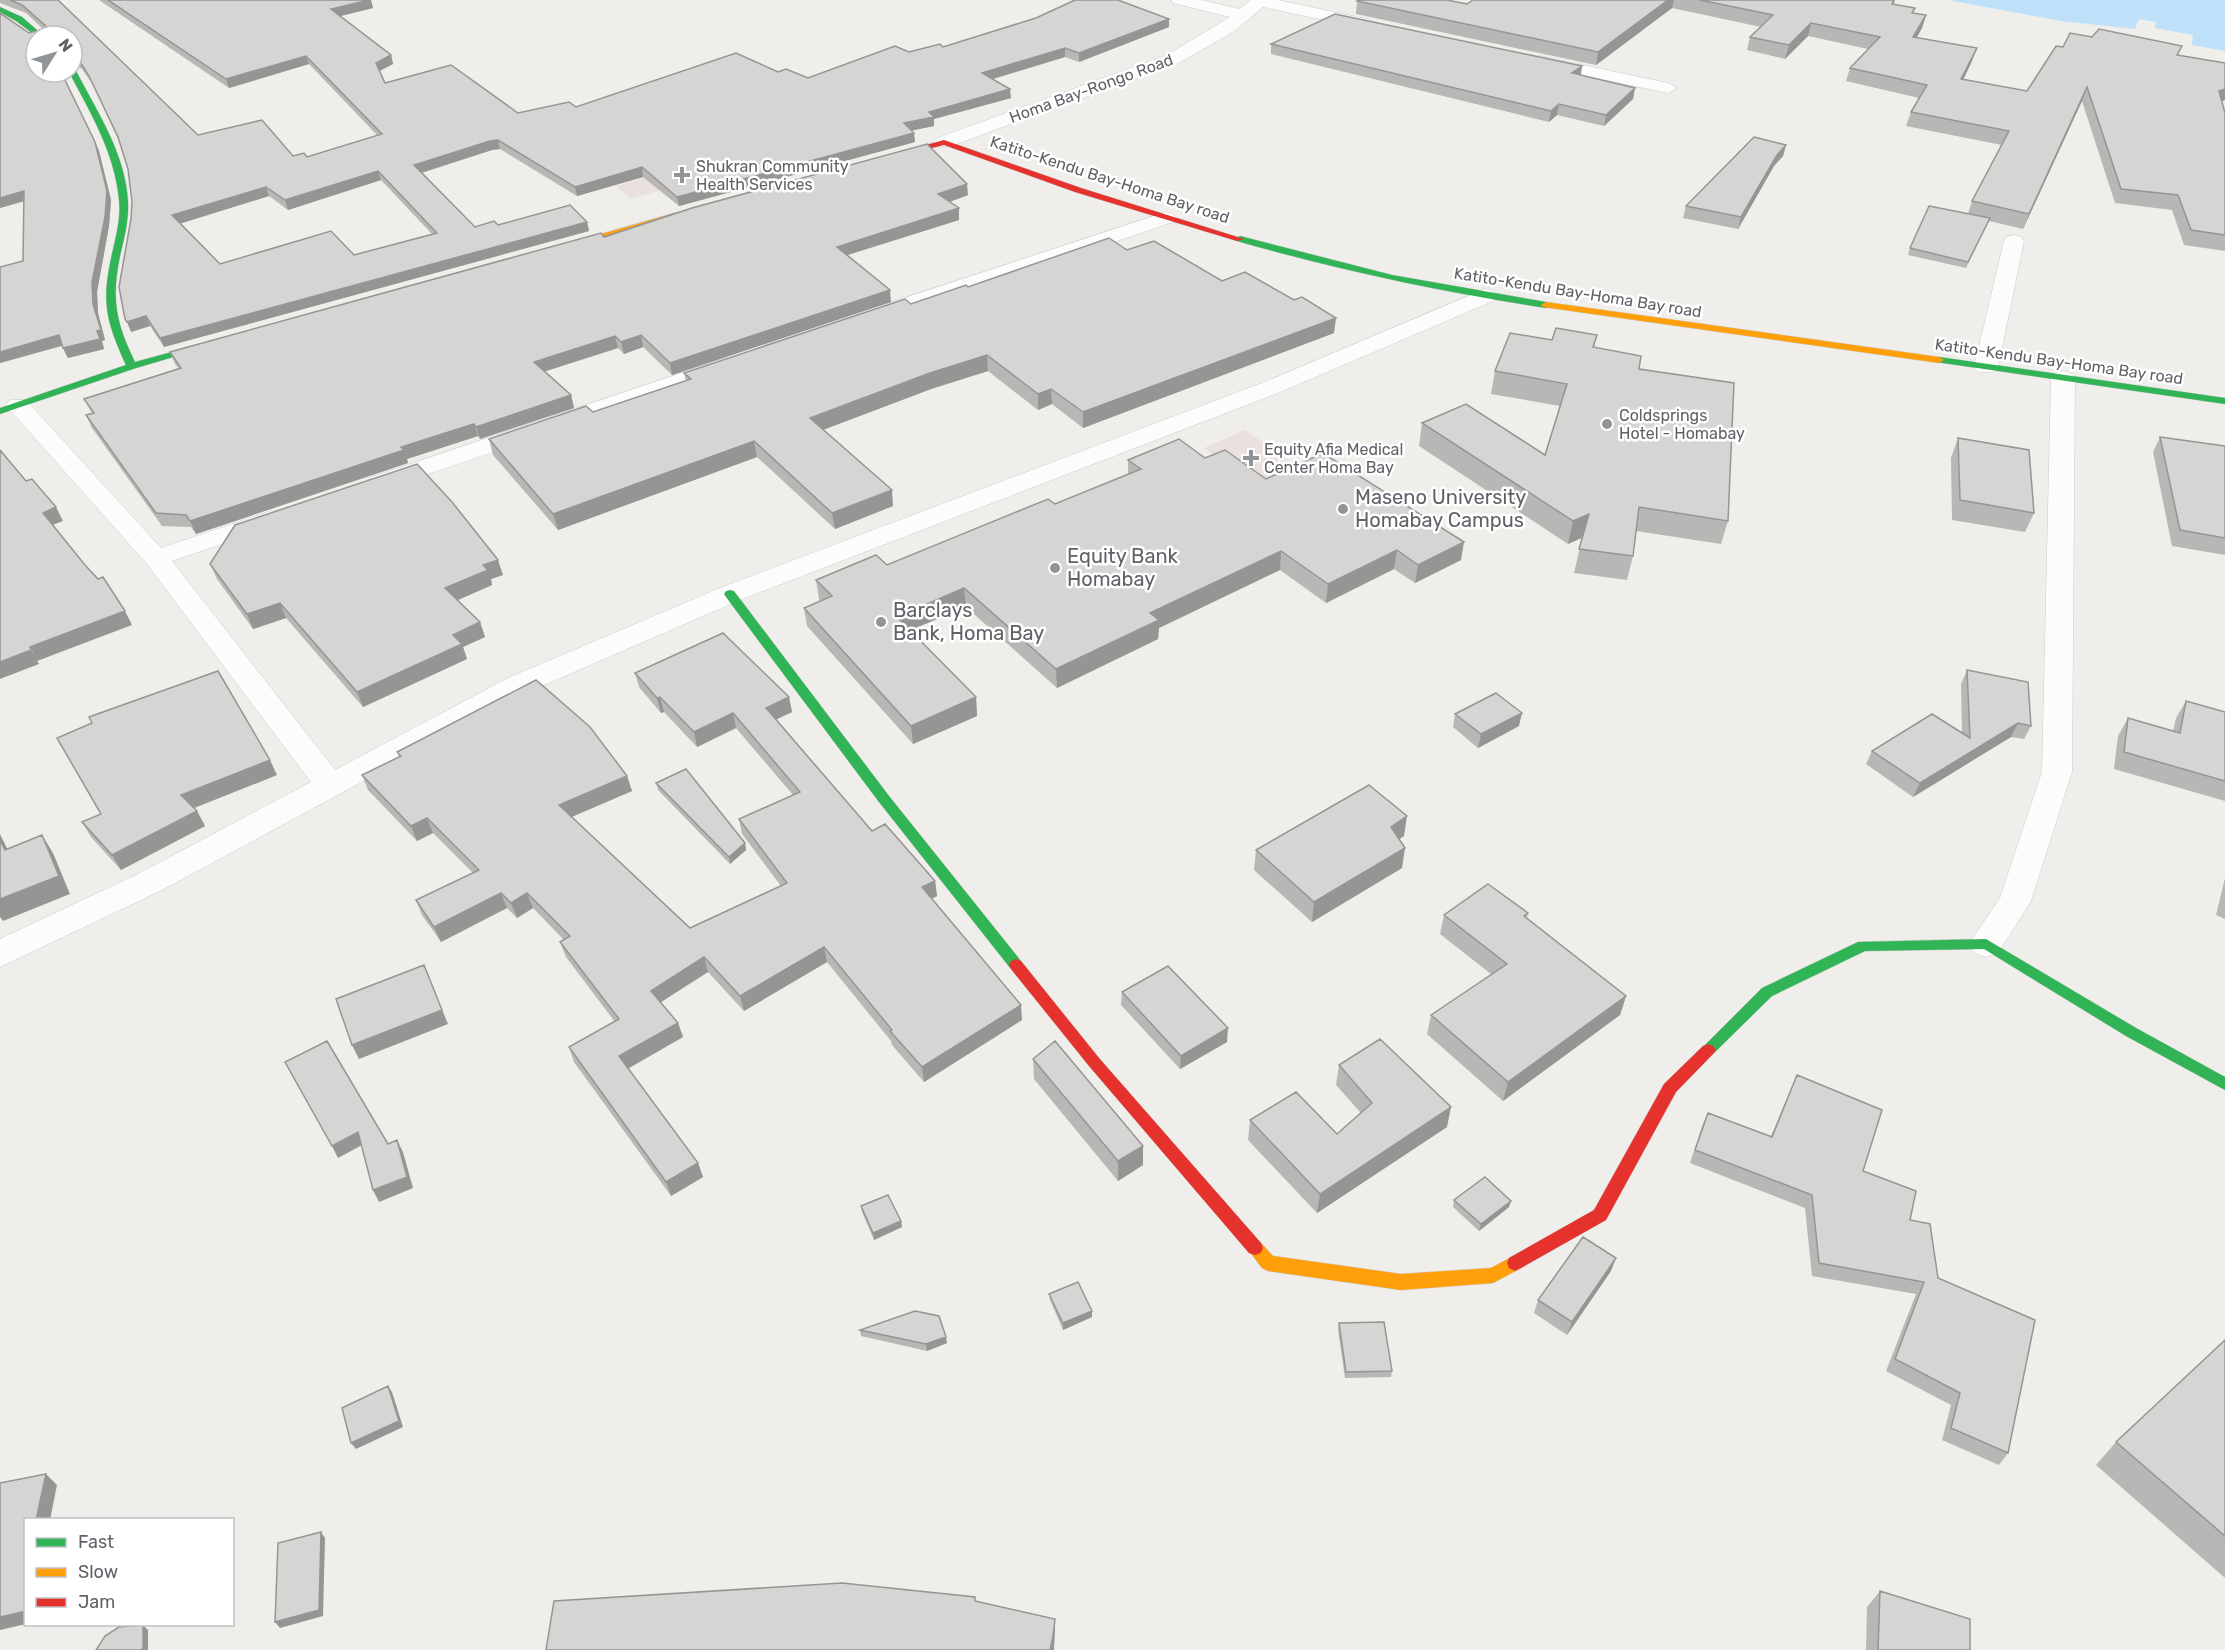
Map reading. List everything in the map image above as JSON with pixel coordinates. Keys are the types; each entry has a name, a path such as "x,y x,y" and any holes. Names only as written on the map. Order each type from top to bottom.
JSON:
{"main road":[{"path":"0,9 25,24"},
{"path":"79,84 103,128 122,189 123,230 110,298 118,336 132,366"},
{"path":"875,160 944,142"},
{"name":"Katito-Kendu Bay-Homa Bay road","path":"944,142 1166,218 1370,273 1485,296 2225,401"},
{"path":"544,252 692,211"},
{"path":"9,408 132,366 235,337"},
{"path":"730,594 884,799 1094,1062 1269,1263 1401,1282 1493,1275 1600,1215 1670,1088 1767,992 1863,946 1986,944 2131,1032 2225,1084"}],"street":[{"path":"1179,0 1245,15"},
{"path":"1260,1 1388,28"},
{"name":"Homa Bay-Rongo Road","path":"944,142 1173,59 1245,15 1260,1"},
{"path":"1528,58 1668,88"},
{"path":"848,325 1166,218"},
{"path":"1986,366 2014,241"},
{"path":"0,954 150,882 518,685 730,594 1270,388 1485,296"},
{"path":"360,489 746,359"},
{"path":"1986,944 2015,901 2057,772 2063,378"},
{"path":"9,408 156,558 331,787"},
{"path":"156,558 292,512"}],"shaded area":[{"name":"Shukran Community Health Services","path":"715,157 747,164 631,199 616,186"},
{"name":"Equity Afia Medical Center Homa Bay","path":"1245,430 1300,468 1268,494 1204,448"}],"water":[{"path":"1948,0 2225,0 2225,51 2192,45 2193,35 2155,28 2156,22 2139,19 2135,29 2061,21"}],"building":[{"path":"10,0 58,0 83,24 43,24 22,5"},
{"path":"108,0 369,0 331,9 391,55 376,63 385,83 451,65 518,113 569,102 576,107 736,53 778,72 786,69 808,78 895,46 909,52 940,44 943,47 1036,18 1075,0 1118,0 1169,19 1079,53 1065,48 982,73 1010,89 929,112 934,117 904,123 914,133 677,197 642,167 575,187 498,140 414,165 475,227 494,221 498,225 570,205 587,222 160,338 146,316 127,322 125,319 119,287 131,219 132,202 128,169 118,137 84,68 84,25 198,135 262,120 293,156 304,153 307,157 382,134 306,56 226,79","holes":["378,171 437,233 354,255 331,231 220,264 172,215 266,187 285,200"]},
{"path":"1447,0 1467,4 1473,0 1668,0 1598,52 1357,1"},
{"path":"1700,0 1894,0 1892,4 1915,8 1912,13 1926,15 1913,37 1977,48 1961,79 2027,91 2056,46 2063,47 2070,33 2092,37 2099,29 2182,46 2177,55 2225,63 2225,89 2219,91 2225,113 2225,235 2191,230 2178,195 2121,189 2087,87 2029,214 1972,201 2009,131 1911,112 1927,85 1850,68 1880,37 1811,23 1789,45 1750,37 1773,15"},
{"path":"0,13 24,30 24,84 67,84 95,142 107,191 105,217 92,282 93,304 101,330 97,331 100,339 63,348 59,335 0,352 0,267 23,261 24,191 0,198"},
{"path":"1335,14 1582,66 1572,73 1635,88 1606,115 1559,104 1551,111 1271,44"},
{"path":"1754,137 1786,145 1777,155 1741,217 1686,206"},
{"path":"927,144 967,184 938,194 959,208 837,247 890,290 670,363 641,335 621,342 615,336 534,362 571,395 476,427 474,424 401,447 404,450 190,521 186,515 156,513 86,415 94,413 84,399 181,368 170,352 601,233 604,237 692,208"},
{"path":"1929,206 1990,218 1968,262 1910,248"},
{"path":"1109,238 1127,250 1154,241 1222,281 1245,272 1294,300 1302,297 1336,318 1083,412 1051,389 1038,394 987,355 930,373 810,418 892,490 832,513 754,441 553,514 489,439 586,406 593,412 691,379 684,373 905,299 911,304 966,285 968,287"},
{"path":"1556,328 1597,335 1593,347 1641,356 1639,369 1734,383 1728,521 1639,507 1633,556 1579,549 1589,514 1573,521 1422,423 1466,404 1545,455 1567,384 1495,371 1510,333 1552,340"},
{"path":"2160,437 2225,446 2225,538 2180,530"},
{"path":"1958,438 2029,450 2034,513 1960,500"},
{"path":"1179,439 1205,458 1225,450 1266,479 1323,453 1464,542 1418,565 1397,550 1328,584 1281,551 1150,613 1159,620 1056,669 964,588 897,617 976,697 911,726 804,608 832,596 816,580 876,555 887,565 1048,499 1055,504 1141,469 1128,460"},
{"path":"0,450 26,481 32,479 56,507 43,513 98,579 103,577 125,611 30,647 31,650 0,662"},
{"path":"417,464 452,502 498,560 483,565 488,570 445,588 480,622 453,635 462,644 357,692 280,603 247,614 210,564 235,525"},
{"path":"723,633 789,697 766,708 872,831 885,824 935,881 922,887 1021,1005 922,1067 890,1031 892,1030 824,947 740,996 704,957 651,991 678,1023 619,1056 698,1163 666,1182 569,1047 619,1019 560,942 570,936 527,893 511,903 501,893 434,927 416,900 479,870 427,818 411,826 362,775 401,756 397,752 536,680 590,727 627,776 559,805 690,928 787,883 739,819 800,792 733,713 694,732 660,697 657,698 635,673"},
{"path":"1967,670 2028,682 2031,726 2018,723 1920,783 1872,751 1932,714 1970,738"},
{"path":"218,671 270,760 181,795 197,811 112,855 82,822 101,814 57,738 92,723 89,717"},
{"path":"1496,693 1522,713 1481,734 1455,714"},
{"path":"2186,701 2225,712 2225,781 2124,752 2128,718 2180,733"},
{"path":"686,769 745,843 729,857 656,783"},
{"path":"1369,785 1407,816 1391,827 1405,848 1314,902 1256,850"},
{"path":"42,835 59,876 0,899 0,840 5,850"},
{"path":"1488,884 1528,913 1524,916 1626,996 1508,1082 1431,1015 1507,964 1444,915"},
{"path":"424,965 442,1010 352,1045 336,999"},
{"path":"1168,966 1228,1028 1181,1056 1122,992"},
{"path":"1380,1039 1451,1107 1320,1194 1250,1120 1296,1092 1337,1134 1372,1103 1339,1065"},
{"path":"327,1041 388,1144 397,1140 407,1177 373,1190 358,1132 332,1146 285,1062"},
{"path":"1055,1041 1143,1146 1118,1161 1033,1059"},
{"path":"1797,1075 1882,1110 1863,1171 1916,1191 1910,1220 1930,1224 1938,1278 2035,1320 2008,1453 1951,1428 1960,1393 1895,1359 1924,1282 1819,1263 1812,1195 1695,1150 1708,1113 1772,1137"},
{"path":"1485,1177 1511,1201 1481,1224 1454,1200"},
{"path":"888,1195 901,1221 873,1233 861,1206"},
{"path":"1583,1237 1616,1258 1572,1322 1538,1300"},
{"path":"1078,1282 1092,1311 1063,1323 1049,1294"},
{"path":"915,1311 939,1316 946,1337 926,1344 860,1330"},
{"path":"1384,1322 1392,1371 1346,1372 1339,1323"},
{"path":"2225,1340 2225,1536 2116,1442"},
{"path":"388,1386 399,1421 351,1443 342,1408"},
{"path":"46,1474 36,1518 24,1518 24,1611 0,1617 0,1483"},
{"path":"321,1532 319,1610 275,1622 278,1543"},
{"path":"842,1583 975,1597 975,1601 1055,1619 1050,1650 546,1650 554,1601"},
{"path":"1880,1591 1970,1619 1970,1650 1878,1650"},
{"path":"143,1626 143,1648 141,1650 96,1650 105,1636 119,1627"}],"traffic: fast":[{"path":"0,9 25,24"},
{"path":"79,84 105,134 122,185 124,215 111,280 110,306 115,329 132,366"},
{"path":"1240,239 1392,278 1546,305"},
{"path":"0,411 132,366 216,343"},
{"path":"1939,360 2225,401"},
{"path":"730,594 884,799 1016,965"},
{"path":"1708,1050 1767,992 1863,946 1986,944 2131,1032 2225,1084"}],"traffic: slow":[{"path":"560,247 675,216"},
{"path":"1546,305 1939,360"},
{"path":"1255,1248 1268,1263 1401,1282 1493,1275 1515,1263"}],"traffic: jam":[{"path":"887,157 944,142 1078,190 1240,239"},
{"path":"1016,965 1094,1062 1255,1248"},
{"path":"1515,1263 1600,1215 1670,1088 1708,1050"}],"place":[{"name":"Shukran Community Health Services","path":"682,175"},
{"name":"Coldsprings Hotel - Homabay","path":"1607,424"},
{"name":"Equity Afia Medical Center Homa Bay","path":"1251,458"},
{"name":"Maseno University Homabay Campus","path":"1343,509"},
{"name":"Equity Bank Homabay","path":"1055,568"},
{"name":"Barclays Bank, Homa Bay","path":"881,622"}]}
